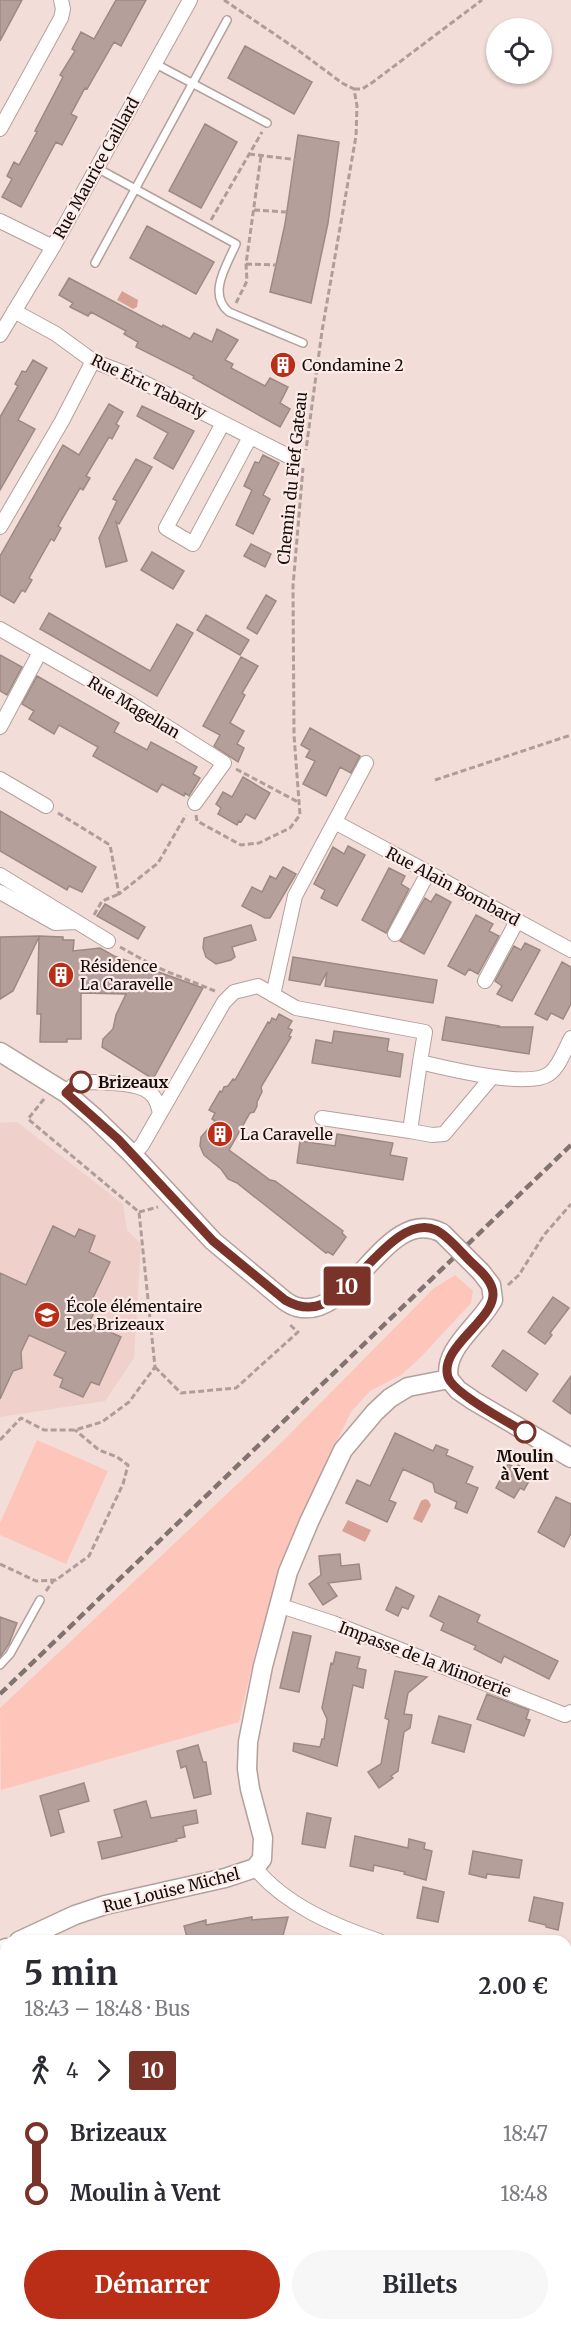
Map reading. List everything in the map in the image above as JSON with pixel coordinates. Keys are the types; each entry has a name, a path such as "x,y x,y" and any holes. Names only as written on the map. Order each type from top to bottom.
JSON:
{"street":[{"path":"0,129 61,18 63,9 61,0"},
{"name":"Rue Maurice Caillard","path":"0,335 97,168 190,0"},
{"path":"0,221 52,247"},
{"name":"Rue Éric Tabarly","path":"14,311 56,334 93,361 127,374 250,437 301,458"},
{"path":"0,527 62,421 93,361"},
{"name":"Rue Éric Tabarly","path":"223,423 166,528 193,544 250,437"},
{"name":"Rue Magellan","path":"0,629 128,702 224,763"},
{"path":"0,727 40,652"},
{"path":"195,803 224,763"},
{"path":"273,995 295,896 366,763"},
{"path":"0,779 46,806"},
{"name":"Rue Alain Bombard","path":"335,822 571,950"},
{"path":"395,934 428,873"},
{"path":"0,875 108,941"},
{"path":"0,892 55,924 81,924"},
{"path":"485,981 518,921"},
{"path":"133,1155 142,1145 224,1002 234,992 258,986 297,1008 425,1032 410,1131"},
{"path":"420,1062 492,1077 538,1078 548,1075 556,1067 571,1038"},
{"path":"0,1052 60,1089 94,1117 133,1155 213,1241 285,1300 297,1307 312,1308 332,1300 407,1232 424,1227 433,1228 442,1233 481,1272 493,1288 492,1303 455,1350 448,1364 449,1379 458,1390 474,1401 571,1458"},
{"path":"322,1118 432,1135 444,1134 492,1077"},
{"path":"60,1089 81,1082 134,1086 147,1090 154,1097 160,1113"},
{"path":"255,1868 262,1859 262,1838 250,1789 248,1742 263,1666 288,1572 344,1450 375,1412 390,1398 408,1387 449,1379"},
{"name":"Impasse de la Minoterie","path":"278,1605 333,1623 565,1715 571,1712"},
{"name":"Rue Louise Michel","path":"32,1935 75,1915 105,1905 225,1878 255,1868 276,1891 357,1935"}],"lane":[{"path":"95,263 227,20"},
{"path":"154,63 267,123"},
{"path":"97,168 236,243 218,290 221,306 229,312 303,343"},
{"path":"0,1665 10,1654 39,1600"}],"path":[{"path":"224,0 287,42 342,83 354,89 362,89 373,82 482,0"},
{"name":"Chemin du Fief Gateau","path":"195,803 196,821 242,845 259,843 290,828 300,815 294,735 293,586 301,458 356,136 357,106 354,89"},
{"path":"207,226 267,123"},
{"path":"249,154 298,160"},
{"path":"229,312 241,296 248,281 246,264 261,156"},
{"path":"254,210 287,212"},
{"path":"246,264 276,265"},
{"path":"435,780 571,735"},
{"path":"224,763 298,802"},
{"path":"81,924 102,902 119,894 158,863 179,825 195,803"},
{"path":"46,806 110,844 119,894"},
{"path":"108,941 156,967 228,998"},
{"path":"0,1440 21,1418 44,1430 75,1430 102,1422 129,1402 154,1367 140,1212 28,1119 60,1089"},
{"path":"493,1288 504,1288 519,1275 544,1235 571,1204"},
{"path":"140,1212 162,1206"},
{"path":"154,1367 181,1393 236,1388 298,1332 287,1323"},
{"path":"0,1564 36,1581 56,1580 89,1556 123,1484 128,1466 117,1457 99,1450 75,1430"}],"shaded area":[{"path":"122,291 138,300 137,307 133,309 117,300"},
{"path":"17,1122 123,1204 127,1230 141,1244 134,1358 105,1401 0,1417 0,1123"},
{"path":"455,1275 473,1291 471,1303 421,1357 401,1375 370,1391 351,1412 306,1504 278,1577 256,1649 239,1722 1,1790 0,1708 283,1441 433,1289"},
{"path":"37,1440 108,1471 66,1564 0,1535 0,1523"},
{"path":"425,1499 431,1505 422,1523 413,1519 421,1501"},
{"path":"348,1520 371,1530 365,1542 342,1531"}],"building":[{"path":"0,0 22,0 0,41"},
{"path":"116,0 146,0 121,46 114,42 87,89 85,88 71,114 77,117 62,145 56,142 21,207 2,197 12,179 7,176 14,162 19,165 37,132 35,131 63,77 60,75 75,51 72,49 81,32 94,39"},
{"path":"245,46 312,82 294,114 228,78"},
{"path":"205,124 237,142 201,208 169,191"},
{"path":"298,135 339,142 328,223 311,303 270,292 285,224"},
{"path":"147,226 214,262 196,294 130,258"},
{"path":"69,278 162,327 163,325 190,339 194,333 212,342 217,329 238,340 225,360 233,364 231,368 265,386 270,378 288,387 280,403 290,409 280,427 193,378 194,376 136,347 138,342 124,334 126,331 91,312 88,316 70,307 73,303 59,295"},
{"path":"33,360 47,368 18,420 35,429 0,490 0,417 18,386 15,384 22,371 26,372"},
{"path":"109,404 123,412 116,424 119,426 112,439 109,437 86,476 90,478 83,490 80,488 58,526 61,528 54,541 51,539 29,578 32,580 25,592 22,590 14,603 0,595 0,556 63,445 79,455"},
{"path":"142,406 194,431 173,469 154,458 168,433 137,416"},
{"path":"263,455 279,463 263,495 270,499 253,534 236,525 252,490 244,486 255,462 259,463"},
{"path":"136,459 152,467 119,524 116,522 127,561 106,567 99,538 117,501 113,499"},
{"path":"251,544 271,554 265,567 244,556"},
{"path":"152,552 184,571 173,589 141,570"},
{"path":"266,595 276,601 257,634 247,628"},
{"path":"49,613 150,671 177,624 193,633 157,696 40,629"},
{"path":"206,615 249,640 240,655 197,630"},
{"path":"0,655 22,667 7,695 0,691"},
{"path":"241,657 258,666 242,693 245,695 230,723 244,731 237,744 244,748 238,762 214,746 220,735 203,726"},
{"path":"37,676 119,723 114,732 147,750 151,742 197,767 193,774 200,778 189,796 185,793 184,796 162,784 157,792 93,756 98,747 59,725 54,734 29,719 34,711 22,704"},
{"path":"310,728 360,756 351,773 340,767 326,796 303,784 315,761 306,757 310,750 301,745"},
{"path":"243,777 270,793 255,819 246,814 237,825 218,814 221,808 216,804 223,792 232,797"},
{"path":"0,811 96,867 82,892 69,886 67,890 0,851"},
{"path":"348,846 365,855 337,906 321,898 325,890 314,884 333,847 344,854"},
{"path":"283,867 296,874 270,918 265,918 242,906 252,887 262,892 270,876 276,879"},
{"path":"389,868 405,876 401,884 409,889 386,933 362,920"},
{"path":"436,894 451,902 424,954 400,941 425,898 431,902"},
{"path":"105,904 145,927 138,939 97,916"},
{"path":"476,915 493,924 489,931 499,936 478,974 469,969 465,975 448,966"},
{"path":"251,925 256,940 232,947 235,957 231,960 216,964 206,957 203,948 204,938"},
{"path":"39,936 74,940 73,951 100,948 114,956 203,988 153,1079 102,1047 103,1039 113,1029 116,1015 126,994 81,993 81,1039 67,1039 67,1042 40,1042 41,1014 37,1014 39,937 13,991 0,999 0,937"},
{"path":"525,943 540,950 512,1001 497,994 502,986 495,981 514,946 521,950"},
{"path":"293,957 437,980 433,1003 325,986 327,972 320,985 289,980"},
{"path":"562,962 571,967 571,1004 563,1019 551,1013 547,1020 535,1014"},
{"path":"279,1014 292,1021 288,1028 292,1030 289,1036 291,1037 261,1087 262,1092 254,1112 250,1113 229,1150 343,1231 346,1237 333,1255 326,1253 237,1183 228,1179 221,1169 204,1155 200,1146 201,1137 215,1121 212,1119 215,1113 209,1110 220,1091 222,1092 233,1079 235,1080 268,1022 270,1023 272,1018 276,1020"},
{"path":"446,1017 498,1027 533,1027 529,1054 442,1040"},
{"path":"334,1031 389,1039 387,1051 403,1054 400,1077 312,1063 316,1040 332,1043"},
{"path":"337,1134 393,1143 390,1155 407,1158 403,1180 297,1163 300,1141 335,1146"},
{"name":"École élémentaire Les Brizeaux","path":"53,1226 75,1237 79,1229 95,1236 89,1252 110,1262 90,1304 97,1307 89,1323 121,1337 99,1385 91,1382 83,1397 60,1387 63,1379 54,1375 66,1352 29,1335 21,1352 22,1368 13,1371 0,1399 0,1273 26,1285"},
{"path":"553,1297 569,1308 550,1333 552,1335 545,1344 528,1332"},
{"path":"503,1350 538,1374 526,1391 492,1366"},
{"path":"571,1376 571,1414 553,1401"},
{"path":"395,1433 433,1451 436,1445 448,1450 446,1455 473,1467 466,1483 478,1488 467,1513 455,1508 457,1502 435,1492 433,1483 403,1469 389,1500 396,1503 387,1522 346,1503 357,1480 370,1486"},
{"path":"508,1464 516,1468 518,1465 533,1474 524,1490 520,1488 514,1498 496,1488"},
{"path":"556,1497 571,1504 571,1533 564,1547 538,1532"},
{"path":"340,1554 341,1566 359,1564 361,1579 328,1583 337,1596 323,1605 309,1584 321,1575 319,1556"},
{"path":"396,1587 414,1596 408,1609 402,1607 398,1616 386,1610"},
{"path":"439,1596 480,1615 477,1622 558,1661 549,1679 504,1656 501,1663 474,1649 476,1646 441,1630 444,1623 430,1616"},
{"path":"0,1617 17,1623 9,1644 0,1657"},
{"path":"293,1632 311,1636 299,1692 280,1688"},
{"path":"336,1652 360,1657 357,1668 366,1670 363,1688 353,1685 337,1766 293,1751 294,1743 320,1747 324,1739 327,1719 322,1708 331,1663 333,1664"},
{"path":"395,1671 427,1677 408,1693 404,1714 412,1715 410,1728 404,1732 398,1771 391,1776 393,1778 379,1788 368,1772 381,1764 389,1720 385,1718"},
{"path":"487,1694 529,1710 526,1719 530,1720 524,1736 477,1719"},
{"path":"439,1716 471,1725 464,1752 432,1743"},
{"path":"198,1745 203,1762 206,1762 211,1794 194,1798 186,1766 181,1768 177,1751"},
{"path":"84,1783 89,1801 58,1810 64,1832 51,1836 40,1796"},
{"path":"146,1801 151,1818 196,1810 198,1823 183,1826 185,1837 176,1839 177,1841 102,1859 98,1842 122,1837 114,1810"},
{"path":"307,1813 331,1818 325,1848 302,1844"},
{"path":"355,1836 408,1848 409,1839 425,1843 424,1849 432,1851 426,1880 404,1874 405,1872 374,1865 373,1871 350,1866"},
{"path":"473,1851 522,1860 519,1878 487,1874 486,1878 469,1874"},
{"path":"423,1887 444,1892 438,1922 417,1918"},
{"path":"534,1897 563,1903 558,1930 529,1921"},
{"path":"252,1917 252,1920 288,1917 283,1935 186,1935 184,1926 206,1920 206,1925"}],"railway":[{"path":"0,1694 571,1145"}],"bus line":[{"name":"10","path":"81,1082 66,1093 118,1139 213,1241 285,1300 297,1307 312,1308 332,1300 407,1232 424,1227 433,1228 442,1233 481,1272 491,1285 493,1293 493,1300 484,1314 455,1350 448,1364 449,1379 458,1390 525,1432"}],"place":[{"name":"Condamine 2","path":"283,365"},
{"name":"Résidence La Caravelle","path":"61,975"},
{"name":"Brizeaux","path":"81,1082"},
{"name":"La Caravelle","path":"220,1134"},
{"name":"École élémentaire Les Brizeaux","path":"47,1315"},
{"name":"Moulin à Vent","path":"525,1432"}]}
